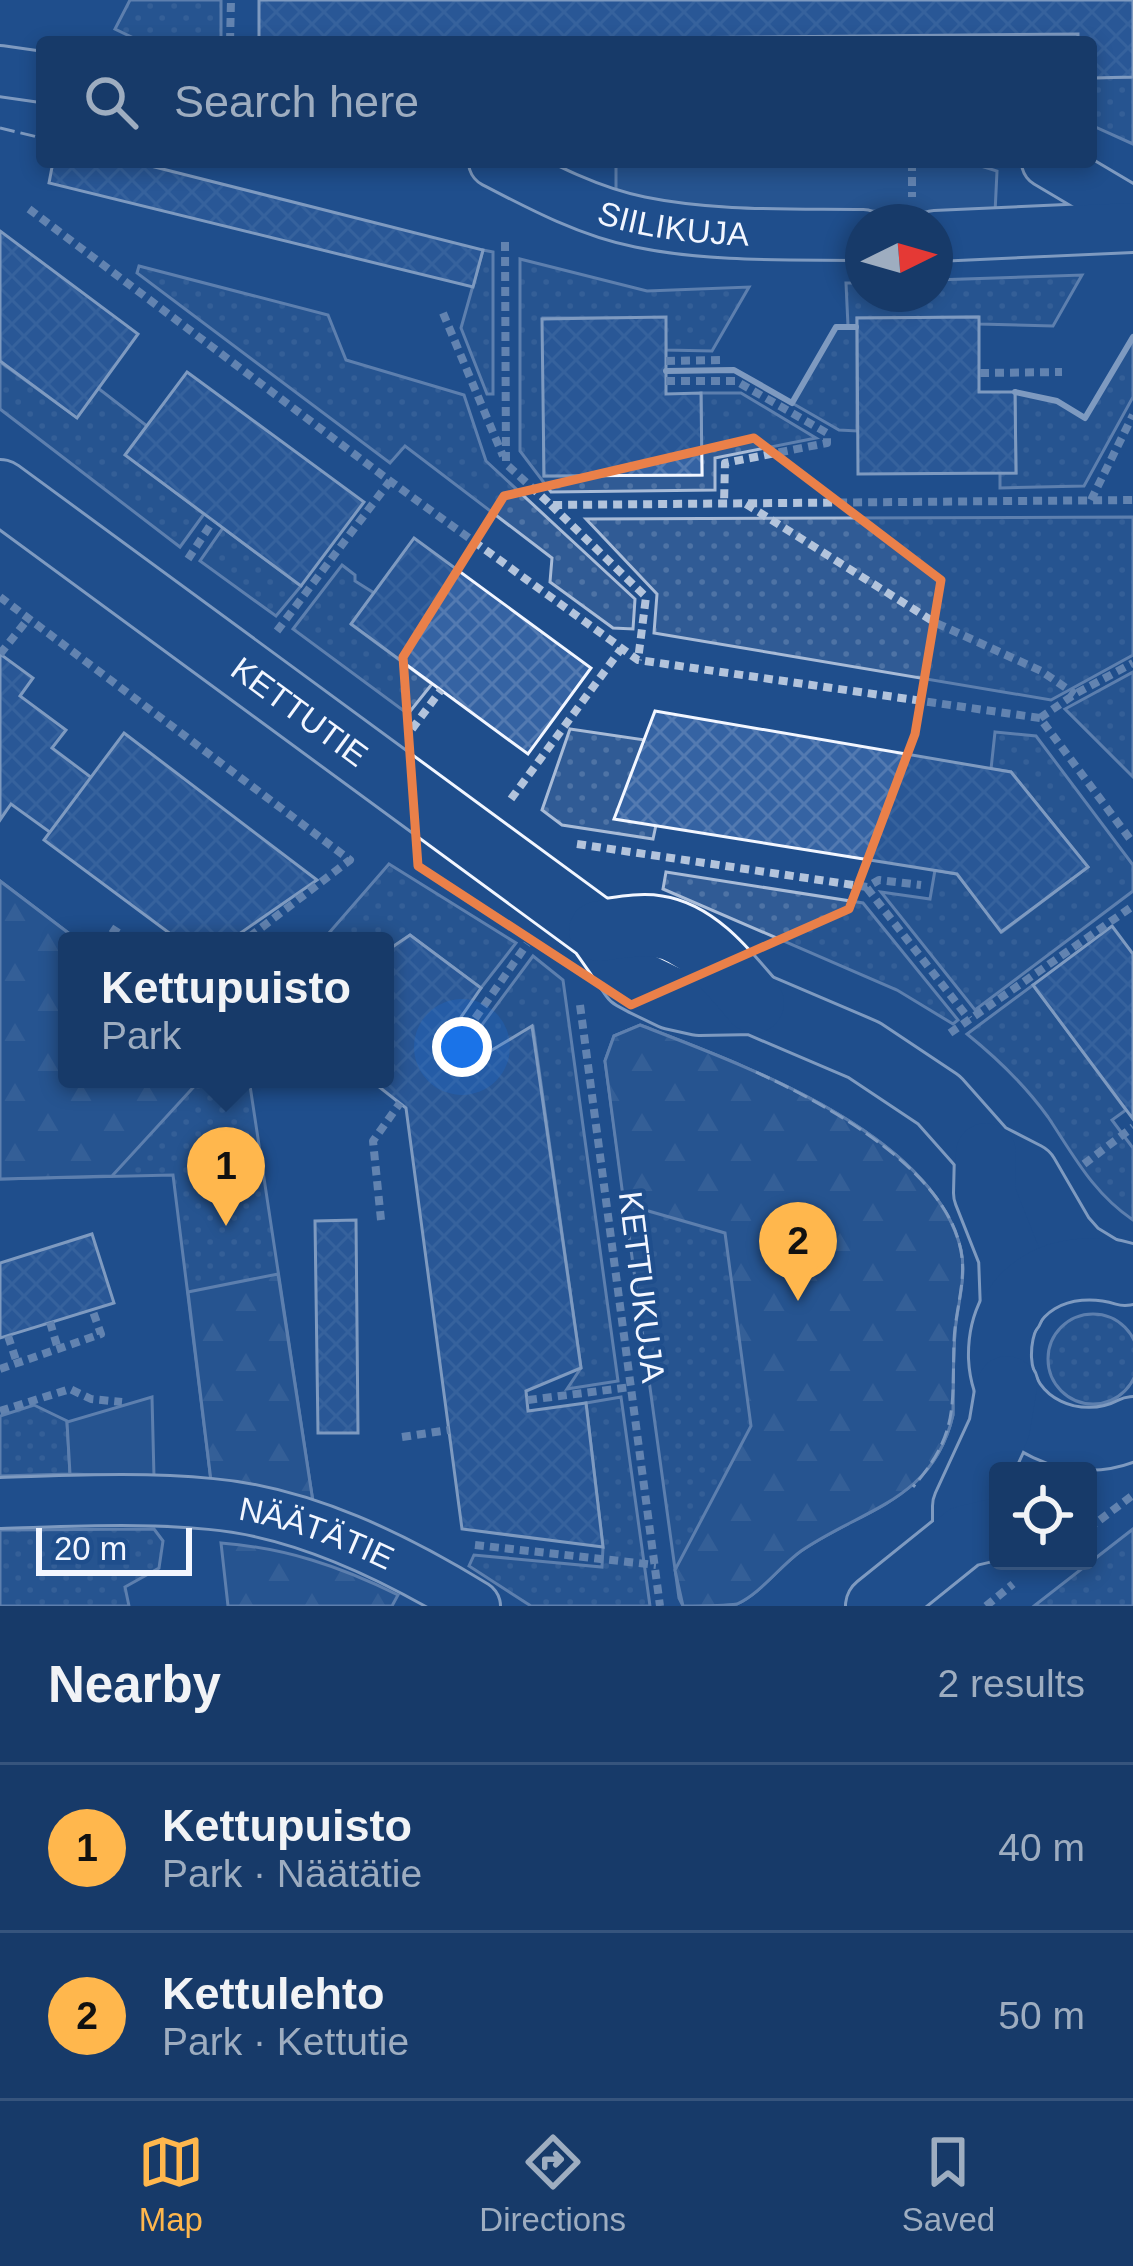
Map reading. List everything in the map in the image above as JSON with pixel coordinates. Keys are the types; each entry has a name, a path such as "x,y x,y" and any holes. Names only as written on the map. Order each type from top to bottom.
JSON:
{"street":[{"path":"0,71 36,76"},
{"name":"SIILIKUJA","path":"505,168 554,194 638,222 734,234 845,235"},
{"path":"1057,168 1133,213"},
{"path":"953,235 1133,227"},
{"name":"KETTUTIE","path":"0,491 599,931 632,978 672,998 699,1004 754,1003 864,1050 939,1100 986,1153 1027,1174 1078,1253 1117,1273"},
{"path":"986,1153 985,1193 1010,1256 1012,1310"},
{"path":"1096,1446 1040,1426 1020,1409 1000,1361 1002,1334 1028,1289 1051,1274 1075,1267 1117,1273"},
{"path":"877,1606 981,1532 964,1506 1000,1428 1007,1386"},
{"name":"NÄÄTÄTIE","path":"0,1503 142,1499 215,1504 291,1520 428,1576 475,1606"}],"path":[{"path":"230,36 231,0"},
{"path":"28,208 390,481 638,660 1040,718 1133,663"},
{"path":"505,242 506,464"},
{"path":"443,314 506,464 646,597 638,660"},
{"path":"666,361 724,360"},
{"path":"980,373 1062,372"},
{"path":"666,381 736,381 827,433 827,443 725,464 724,504"},
{"path":"1091,500 1133,415"},
{"path":"276,632 390,481"},
{"path":"551,505 1133,500"},
{"path":"745,503 934,622 1041,671 1075,694"},
{"path":"184,566 213,521"},
{"path":"0,597 350,860 254,932"},
{"path":"0,654 28,619"},
{"path":"510,800 621,649"},
{"path":"411,730 441,690"},
{"path":"1040,718 1133,843"},
{"path":"570,843 867,887 879,880 921,885"},
{"path":"867,887 970,1019"},
{"path":"950,1033 1133,906"},
{"path":"111,928 117,932"},
{"path":"458,1043 531,938"},
{"name":"KETTUKUJA","path":"579,995 660,1606"},
{"path":"381,1220 373,1141 400,1103"},
{"path":"1069,1176 1133,1126"},
{"path":"0,1370 101,1334 92,1309"},
{"path":"50,1322 58,1349"},
{"path":"8,1336 17,1363"},
{"path":"528,1400 631,1387"},
{"path":"0,1411 70,1389 91,1399 122,1402"},
{"path":"402,1437 449,1430"},
{"path":"1097,1522 1133,1495"},
{"path":"428,1576 456,1543 656,1565"}],"highlighted area":[{"path":"754,438 941,580 915,734 849,909 631,1005 418,866 403,657 504,496"}],"green space":[{"path":"130,0 221,0 221,36 130,36 115,29"},
{"path":"1133,77 1133,144 1097,128 1097,78"},
{"path":"483,250 493,252 493,394 487,394 461,328"},
{"path":"520,259 647,291 749,287 712,351 666,350 665,318 543,318 544,476 702,475 701,393 741,393 816,438 715,458 715,490 551,492 520,451"},
{"path":"139,266 328,315 346,360 464,395 486,461 635,599 633,629 613,628 550,582 552,558 405,446 390,463 137,273"},
{"path":"1082,275 1053,326 979,324 978,317 857,318 857,431 839,430 792,403 836,327 848,326 847,312 953,312 953,279"},
{"path":"1133,337 1133,397 1084,486 1000,488 1000,473 1016,473 1015,392 1057,401 1085,417"},
{"path":"0,362 76,417 98,388 147,426 126,455 204,514 180,547 0,409"},
{"path":"1133,517 1133,655 1051,700 654,633 657,594 586,519"},
{"path":"223,528 301,586 276,616 200,561"},
{"path":"342,565 374,593 352,625 432,684 408,714 293,629"},
{"path":"1133,672 1133,777 1065,709"},
{"path":"570,729 645,740 656,825 653,839 562,825 542,810"},
{"path":"995,732 1036,736 1133,865 1133,891 975,1010 881,892 930,899 935,870 957,874 1002,932 1088,867 1011,772 991,769"},
{"path":"389,864 516,943 481,988 410,935 394,946 394,932 330,932"},
{"path":"666,872 863,903 958,1020 953,1024 897,990 663,889"},
{"path":"0,881 67,932 58,932 58,1088 250,1088 313,1502 212,1489 173,1175 0,1179"},
{"path":"0,881 67,932 58,932 58,1088 193,1088 112,1176 0,1179"},
{"path":"533,956 563,980 618,1381 567,1389 581,1368 533,1027 477,1059 464,1049"},
{"path":"1033,985 1126,1110 1112,1120 1133,1148 1133,1220 1095,1186 1020,1083 967,1034"},
{"path":"640,1025 778,1082 873,1137 913,1171 943,1208 961,1250 953,1415 930,1466 893,1499 801,1551 737,1604 683,1606 679,1598 605,1061 614,1036"},
{"path":"640,1025 778,1082 873,1137 913,1171 943,1208 961,1250 953,1415 930,1466 893,1499 801,1551 737,1604 683,1606 675,1570 751,1426 725,1233 624,1204 605,1061 614,1036"},
{"path":"278,1274 313,1502 212,1489 188,1292"},
{"path":"1093,1314 1125,1327 1134,1342 1134,1376 1125,1391 1093,1404 1061,1391 1048,1359 1061,1327"},
{"path":"621,1397 650,1606 531,1606 469,1566 474,1555 602,1567 586,1403"},
{"path":"34,1405 67,1421 70,1474 0,1476 0,1416"},
{"path":"154,1529 163,1541 159,1568 125,1587 129,1606 0,1606 0,1530"},
{"path":"1133,1529 1133,1606 1034,1606 1080,1570 1097,1570 1097,1557"},
{"path":"221,1543 312,1560 398,1595 392,1606 228,1606"}],"shaded area":[{"path":"616,168 997,171 995,213 953,212 953,204 845,204 845,211 616,199"},
{"path":"152,1397 154,1477 70,1474 67,1422"}],"building":[{"path":"259,0 1133,0 1133,77 1097,78 1097,36 1078,34 259,36"},
{"path":"52,168 159,168 483,250 473,287 49,183"},
{"path":"0,231 138,334 77,418 0,361"},
{"path":"666,317 666,394 701,393 702,475 544,476 542,319"},
{"path":"979,317 979,392 1015,392 1016,473 858,474 857,318"},
{"path":"187,372 364,502 301,586 125,455"},
{"path":"414,538 591,668 528,754 351,624"},
{"path":"0,654 33,678 20,696 66,730 52,748 92,778 51,833 11,804 0,820"},
{"path":"655,711 1011,772 1088,867 1001,932 957,874 614,819"},
{"path":"124,733 317,880 242,932 168,932 44,840"},
{"path":"1112,926 1133,954 1133,1119 1033,985"},
{"path":"410,935 481,988 448,1036 477,1059 532,1026 581,1368 526,1391 528,1411 586,1403 603,1547 462,1529 406,1108 380,1088 394,1088 394,946"},
{"path":"356,1220 358,1433 318,1433 315,1221"},
{"path":"92,1234 114,1303 0,1338 0,1263"}],"fence":[{"path":"0,128 36,137"},
{"path":"756,1072 816,1102 882,1145 936,1197 953,1227 963,1268 950,1418 939,1451 913,1487"}],"wall":[{"path":"666,371 734,370 792,403 836,327 856,327"},
{"path":"1015,392 1057,401 1085,418 1133,337"}],"place":[{"name":"Kettupuisto","path":"226,1226"},
{"name":"Kettulehto","path":"798,1301"}]}
